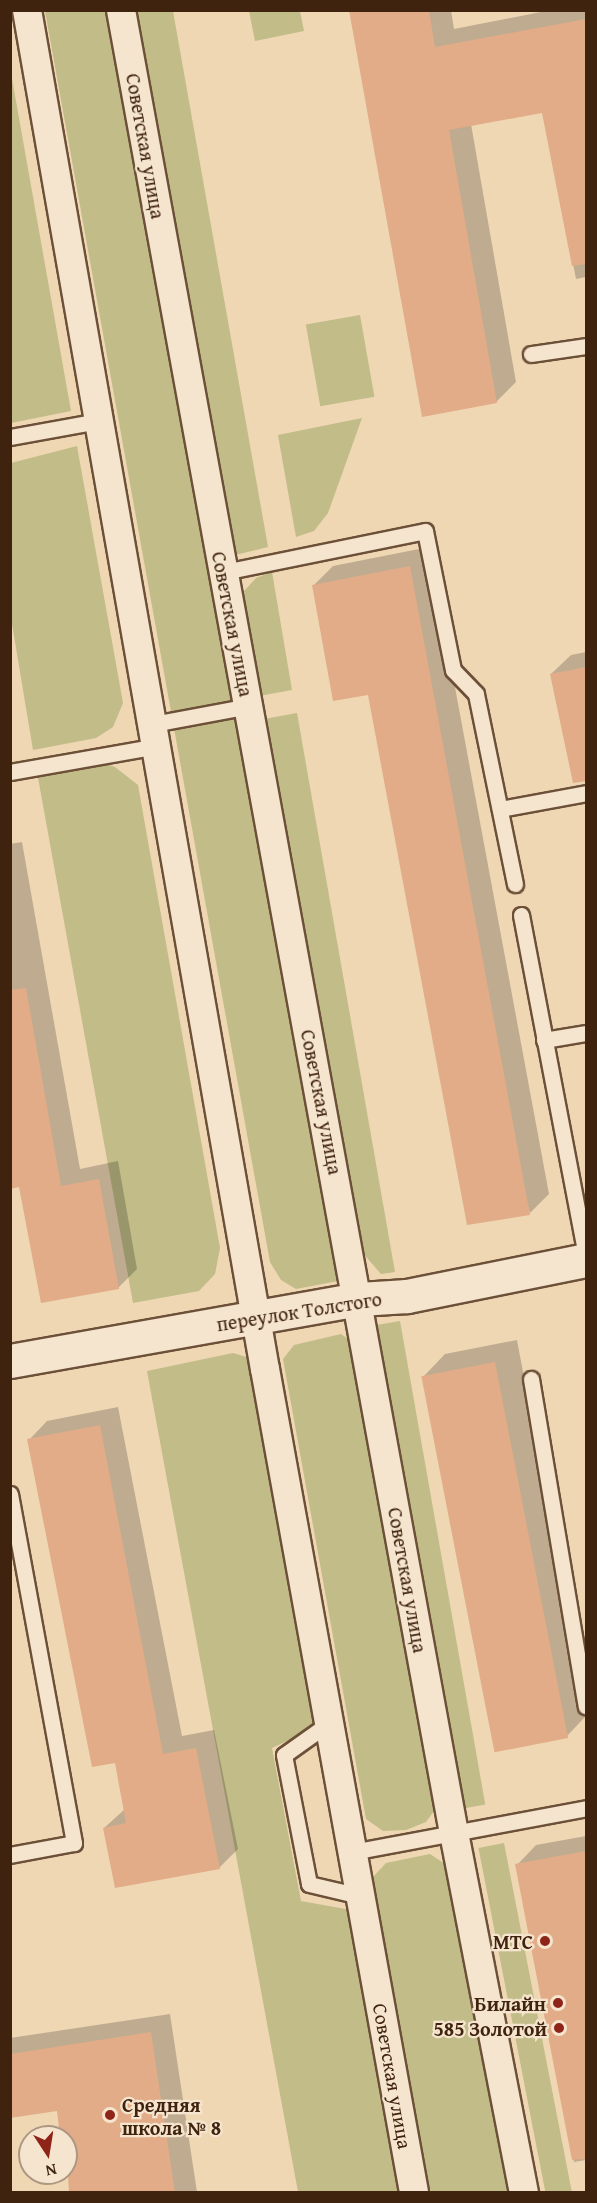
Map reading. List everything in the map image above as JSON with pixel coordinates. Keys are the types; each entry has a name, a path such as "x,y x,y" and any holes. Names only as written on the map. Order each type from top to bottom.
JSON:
{"street":[{"name":"Советская улица","path":"27,10 414,2193"},
{"name":"Советская улица","path":"121,10 359,1299 454,1833 524,2193"},
{"name":"переулок Толстого","path":"10,1361 359,1299 407,1296 586,1258"}],"lane":[{"path":"531,354 586,346"},
{"path":"10,437 99,421"},
{"path":"224,572 425,531 453,670 476,694 515,884"},
{"path":"10,772 155,735 249,706"},
{"path":"500,808 586,793"},
{"path":"521,915 586,1258"},
{"path":"544,1041 586,1033"},
{"path":"531,1379 586,1706"},
{"path":"10,1494 15,1547 74,1843 10,1855"},
{"path":"329,1723 284,1755 309,1884 360,1896"},
{"path":"352,1852 586,1808"}],"shaded area":[{"path":"45,11 106,11 338,1281 296,1289 281,1280 270,1262"},
{"path":"133,11 173,11 268,547 235,555"},
{"path":"249,11 300,11 304,31 255,41"},
{"path":"11,73 71,411 10,423"},
{"path":"360,315 374,397 320,406 306,325"},
{"path":"362,418 328,513 314,531 296,537 278,435"},
{"path":"77,446 123,703 113,727 96,738 33,750 11,618 11,463"},
{"path":"272,572 292,690 259,696 242,605 244,591 256,578"},
{"path":"297,713 395,1272 381,1274 362,1252 264,719"},
{"path":"93,759 115,767 138,785 220,1248 215,1274 199,1291 133,1303 37,772"},
{"path":"400,1321 485,1805 461,1809 375,1325"},
{"path":"341,1334 355,1344 437,1807 426,1822 406,1830 383,1831 366,1819 283,1359 294,1345"},
{"path":"233,1353 250,1358 318,1727 272,1748 301,1901 351,1910 403,2192 298,2192 147,1371"},
{"path":"504,1843 572,2191 545,2192 478,1848"},
{"path":"430,1854 445,1864 508,2192 430,2192 373,1877 386,1863"}],"building":[{"path":"349,10 429,10 435,47 586,19 586,264 572,266 542,113 449,130 497,403 422,417"},
{"path":"410,566 530,1215 467,1225 368,695 333,701 312,585"},
{"path":"586,667 586,781 573,783 550,674"},
{"path":"26,988 61,1186 99,1179 119,1289 41,1303 19,1187 10,1189 10,990"},
{"path":"495,1362 568,1738 494,1752 421,1376"},
{"path":"100,1425 163,1754 196,1748 220,1869 115,1888 103,1828 126,1823 115,1763 92,1767 27,1439"},
{"path":"586,1851 586,2159 572,2160 515,1864"},
{"name":"Средняя школа № 8","path":"151,2032 175,2193 69,2193 69,2185 78,2185 78,2125 59,2125 57,2111 10,2118 10,2054"}],"place":[{"name":"МТС","path":"545,1941"},
{"name":"Билайн","path":"558,2003"},
{"name":"585 Золотой","path":"559,2028"},
{"name":"Средняя школа № 8","path":"110,2115"}]}
